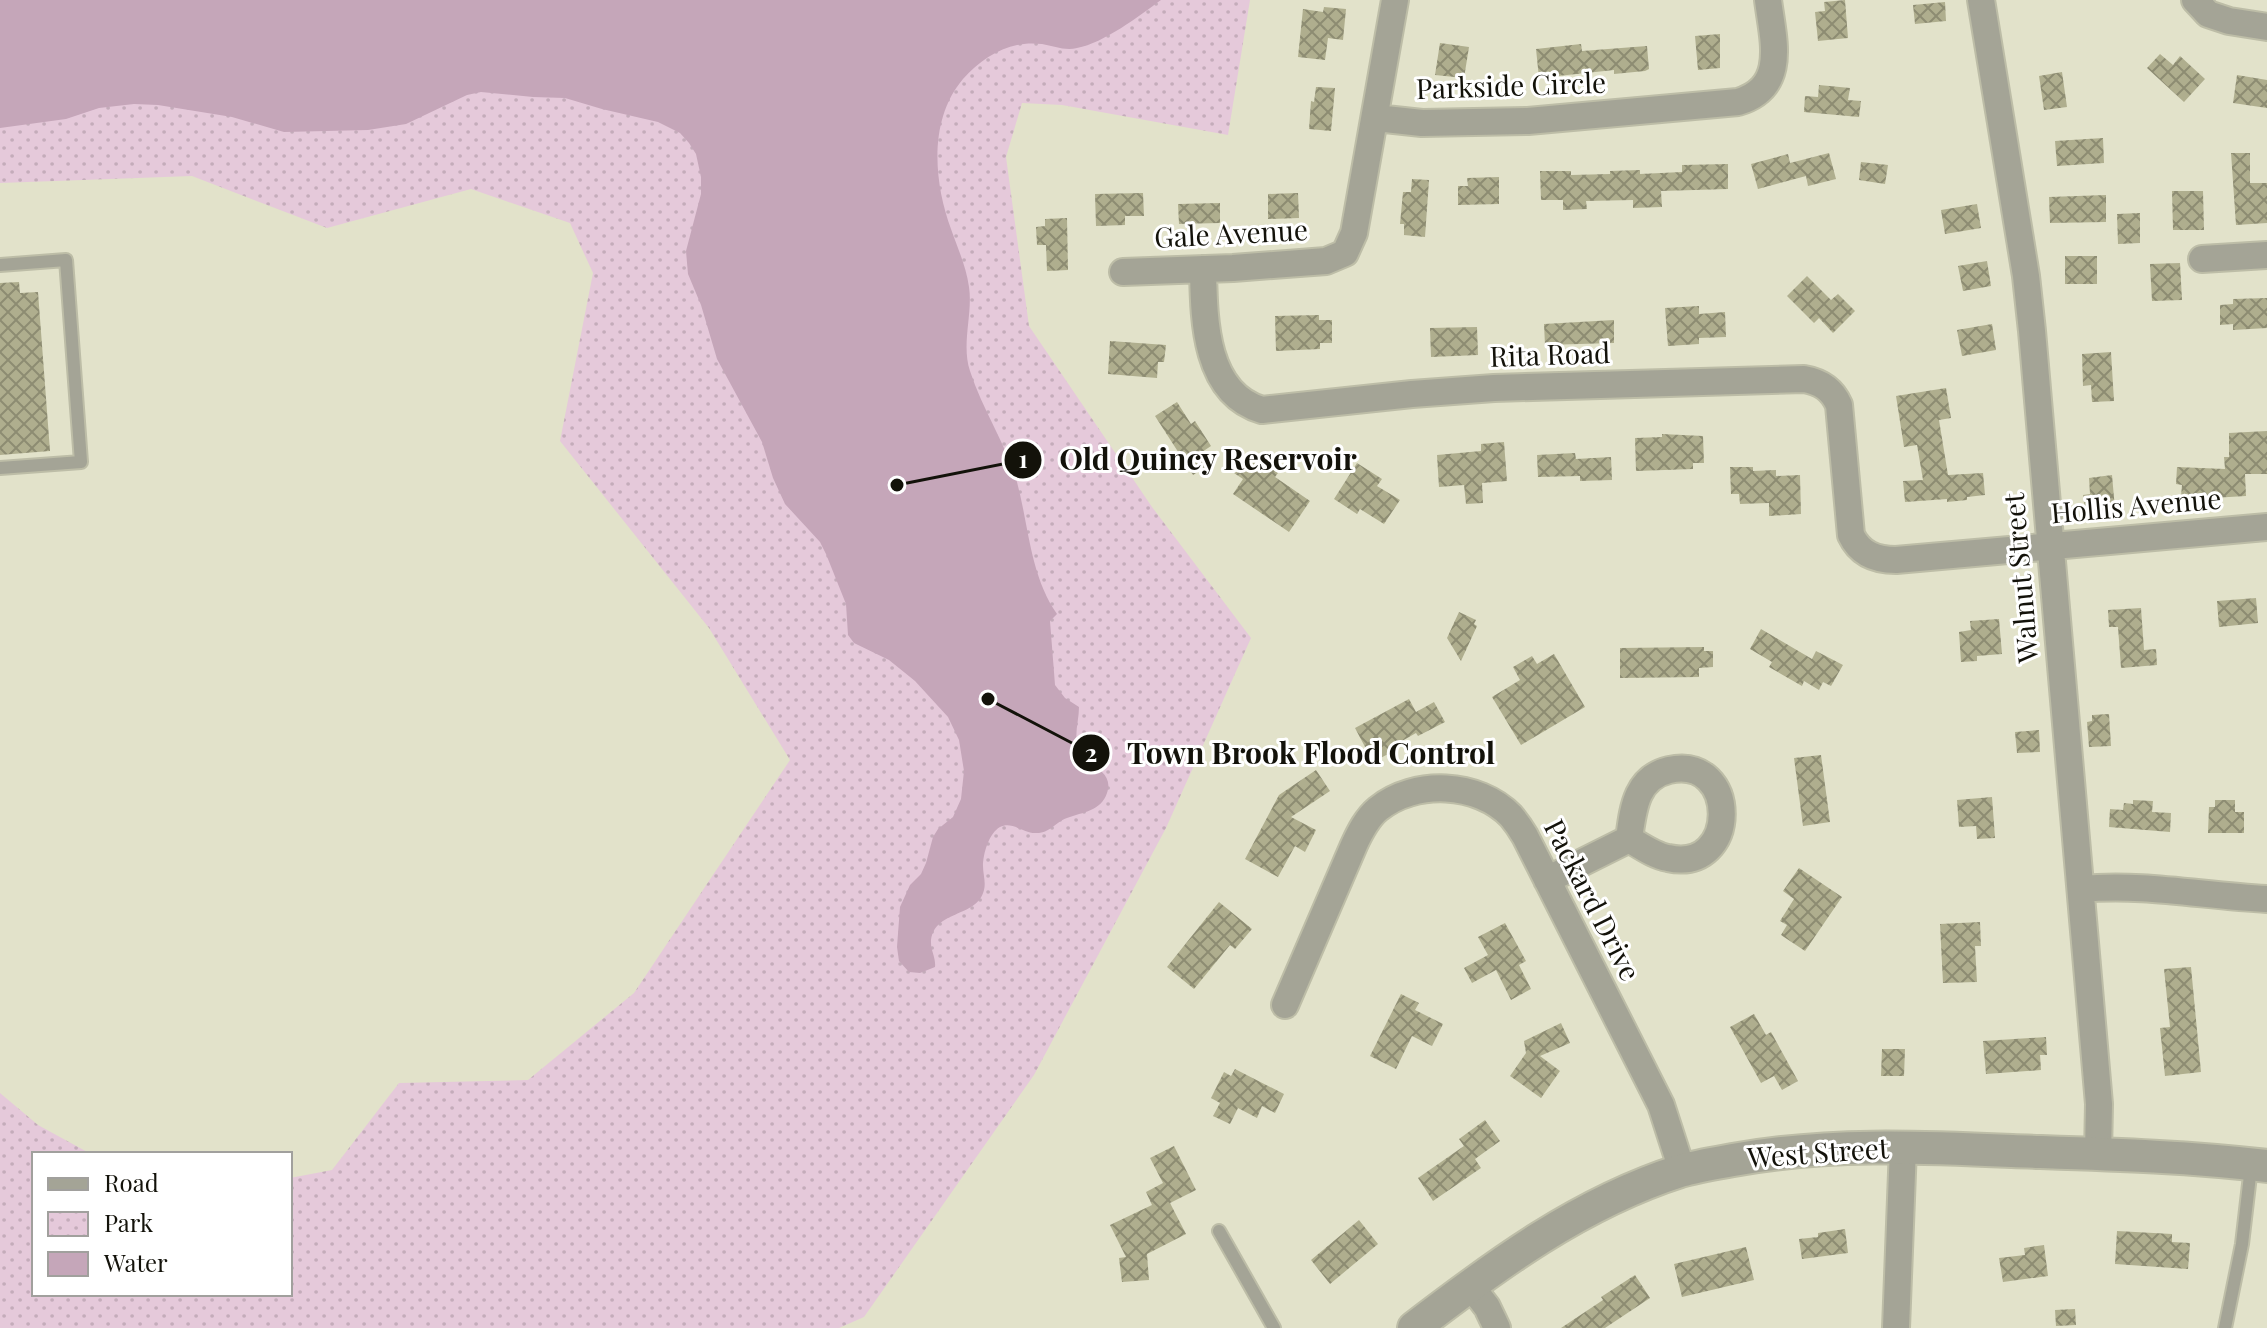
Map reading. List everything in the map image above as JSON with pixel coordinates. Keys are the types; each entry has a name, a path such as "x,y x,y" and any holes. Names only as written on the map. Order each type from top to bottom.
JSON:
{"street":[{"name":"Parkside Circle","path":"1395,0 1376,118 1422,123 1556,119 1738,102 1757,94 1770,78 1774,58 1768,0"},
{"name":"Walnut Street","path":"1981,0 2028,290 2099,1104 2098,1154"},
{"path":"2195,0 2208,14 2267,27"},
{"name":"Gale Avenue","path":"1123,272 1315,263 1337,258 1345,253 1354,233 1376,118"},
{"path":"2202,259 2267,255"},
{"name":"Rita Road","path":"1203,269 1205,321 1214,362 1226,384 1242,402 1262,410 1494,388 1793,378 1814,381 1830,390 1839,405 1850,526 1855,542 1868,554"},
{"name":"Hollis Avenue","path":"1868,554 1896,560 2267,527"},
{"name":"Packard Drive","path":"1285,1005 1360,832 1377,810 1402,796 1427,790 1466,791 1490,801 1518,825 1661,1105 1682,1170"},
{"path":"1547,880 1629,839"},
{"path":"2081,889 2146,887 2267,899"},
{"path":"1896,1328 1903,1147"},
{"name":"West Street","path":"1414,1328 1532,1242 1583,1213 1682,1170 1757,1155 1833,1148 1903,1147 2098,1154 2259,1165"},
{"path":"1470,1285 1487,1307 1497,1328"}],"lane":[{"path":"0,265 66,260 81,462 0,468"},
{"path":"2225,1328 2259,1165"},
{"path":"1219,1231 1274,1328"}],"green space":[{"path":"0,0 1250,0 1228,135 1062,105 1022,103 1006,157 1029,326 1152,507 1251,638 1166,828 1034,1075 864,1317 839,1328 0,1328 0,1093 38,1125 87,1152 32,1152 32,1296 292,1296 292,1178 332,1170 399,1083 528,1080 634,993 790,760 709,628 560,441 593,273 570,223 471,189 327,228 192,176 0,183"}],"water":[{"path":"0,0 1161,0 1121,28 1087,45 1068,49 1030,43 998,51 963,79 952,95 939,132 941,192 969,287 967,350 970,371 1012,468 1036,567 1057,614 1050,621 1055,685 1065,698 1079,707 1077,745 1107,779 1104,799 1096,807 1063,820 1045,832 1031,832 1009,825 996,830 984,856 985,887 980,899 973,906 946,919 933,932 931,943 935,967 920,973 909,972 899,961 900,907 910,885 921,874 933,837 953,817 961,799 964,771 959,740 948,717 915,681 889,660 854,643 848,635 846,604 826,554 820,542 785,504 762,442 717,359 688,274 686,251 701,194 701,177 696,154 680,133 658,122 565,98 481,92 467,95 406,124 368,130 284,132 232,117 134,104 99,108 66,119 0,128"}],"building":[{"path":"1845,0 1848,38 1818,41 1815,12 1825,11 1824,2"},
{"path":"1945,2 1946,21 1915,24 1913,5"},
{"path":"1324,7 1346,9 1343,40 1328,38 1325,60 1298,57 1303,9 1323,12"},
{"path":"1720,34 1720,68 1698,70 1695,36"},
{"path":"1440,43 1469,47 1464,78 1435,75"},
{"path":"1581,44 1582,51 1647,46 1649,69 1539,78 1536,49"},
{"path":"2160,54 2173,65 2180,56 2205,79 2184,102 2147,68"},
{"path":"2062,72 2067,107 2044,110 2039,76"},
{"path":"2237,75 2267,80 2267,108 2233,103"},
{"path":"1819,85 1850,88 1848,100 1861,101 1859,117 1804,112 1805,96 1818,97"},
{"path":"1316,87 1335,88 1331,131 1309,129 1311,101 1314,102"},
{"path":"2103,138 2104,163 2057,166 2055,141"},
{"path":"1829,153 1836,179 1808,186 1806,176 1758,189 1751,164 1788,154 1790,163"},
{"path":"2231,153 2250,153 2250,183 2267,183 2267,223 2236,225"},
{"path":"1861,162 1888,165 1885,184 1859,180"},
{"path":"1728,164 1728,189 1661,191 1662,207 1633,208 1633,200 1586,201 1587,209 1563,210 1563,200 1541,200 1540,171 1571,171 1571,175 1640,170 1640,174 1682,172 1682,165"},
{"path":"1499,177 1499,204 1458,205 1458,186 1468,186 1467,178"},
{"path":"1412,179 1429,180 1425,237 1404,235 1404,224 1400,224 1403,192 1411,192"},
{"path":"2172,191 2203,191 2204,230 2173,230"},
{"path":"1143,193 1144,216 1125,216 1125,225 1096,226 1095,194"},
{"path":"1298,193 1299,218 1268,219 1268,194"},
{"path":"2106,195 2106,222 2050,223 2049,197"},
{"path":"1220,203 1220,223 1179,224 1178,204"},
{"path":"1977,204 1981,228 1945,234 1941,210"},
{"path":"2140,213 2140,243 2118,244 2117,214"},
{"path":"1067,218 1068,270 1047,271 1046,245 1037,245 1036,227 1045,226 1045,219"},
{"path":"2065,256 2097,256 2097,284 2065,284"},
{"path":"1987,261 1991,286 1963,291 1958,266"},
{"path":"2180,263 2182,300 2152,301 2150,264"},
{"path":"1807,276 1831,300 1838,294 1855,311 1833,333 1819,318 1814,323 1787,296"},
{"path":"19,282 20,293 38,292 50,451 0,455 0,283"},
{"path":"2267,298 2267,328 2233,330 2233,324 2220,325 2220,305 2233,304 2233,299"},
{"path":"1699,306 1699,314 1725,312 1726,337 1699,338 1699,344 1668,346 1665,308"},
{"path":"1319,315 1319,320 1332,320 1332,343 1320,343 1320,349 1276,351 1275,316"},
{"path":"1614,320 1614,343 1545,345 1544,324"},
{"path":"1992,324 1996,350 1962,356 1957,330"},
{"path":"1477,327 1478,355 1431,357 1430,328"},
{"path":"1110,341 1166,345 1164,362 1158,362 1157,378 1108,374"},
{"path":"2111,352 2114,401 2092,402 2091,385 2083,386 2082,354"},
{"path":"1946,388 1951,418 1939,420 1948,475 1983,473 1985,495 1947,502 1947,499 1905,502 1903,481 1923,480 1917,445 1904,447 1896,396"},
{"path":"1177,402 1191,424 1195,421 1211,446 1202,452 1209,465 1193,475 1155,416"},
{"path":"2267,431 2267,474 2245,474 2246,496 2181,496 2182,485 2176,484 2177,467 2225,469 2224,457 2229,457 2229,433"},
{"path":"1662,434 1703,436 1704,463 1693,463 1693,469 1636,471 1635,438 1662,437"},
{"path":"1504,442 1507,481 1482,483 1483,503 1466,504 1464,485 1439,487 1437,455 1481,451 1481,444"},
{"path":"1248,453 1278,473 1275,477 1310,501 1289,532 1233,494 1243,479 1234,473"},
{"path":"1575,453 1576,459 1611,457 1612,480 1580,481 1580,476 1538,477 1537,455"},
{"path":"1357,463 1382,479 1377,486 1400,500 1384,524 1360,509 1357,514 1334,499"},
{"path":"1730,467 1753,467 1753,471 1776,470 1776,476 1800,475 1801,514 1769,516 1769,503 1740,504 1739,494 1731,494"},
{"path":"2112,475 2115,509 2085,512 2083,495 2090,494 2089,478"},
{"path":"2256,598 2258,623 2219,627 2217,601"},
{"path":"2141,608 2144,650 2156,649 2157,665 2121,668 2118,627 2109,627 2108,610"},
{"path":"1459,612 1476,620 1474,624 1477,626 1461,661 1447,638"},
{"path":"1999,619 2002,654 1977,656 1977,661 1961,662 1959,632 1971,630 1970,621"},
{"path":"1761,629 1812,659 1816,651 1843,665 1831,686 1823,682 1819,690 1804,681 1802,686 1769,667 1772,662 1750,649"},
{"path":"1704,647 1704,651 1713,651 1713,667 1699,668 1699,677 1620,678 1620,648"},
{"path":"1554,654 1585,707 1521,745 1492,697 1520,680 1513,667 1532,656 1537,664"},
{"path":"1409,699 1416,712 1434,702 1445,722 1418,736 1416,733 1373,762 1355,728"},
{"path":"2109,714 2111,746 2089,747 2087,722 2092,721 2092,715"},
{"path":"2039,730 2040,752 2017,753 2015,732"},
{"path":"1821,755 1830,822 1803,826 1794,758"},
{"path":"1316,770 1330,791 1291,817 1316,830 1305,852 1295,846 1278,877 1245,859 1279,795"},
{"path":"1992,797 1995,838 1977,839 1976,826 1959,827 1957,800"},
{"path":"2133,800 2153,801 2152,812 2171,813 2170,832 2109,827 2110,809 2123,810 2124,803 2133,804"},
{"path":"2215,800 2235,800 2235,812 2244,812 2244,833 2208,833 2209,807 2215,807"},
{"path":"1799,868 1842,897 1805,951 1781,935 1787,925 1780,921 1794,899 1783,891"},
{"path":"1219,902 1252,929 1235,949 1230,945 1194,989 1167,967"},
{"path":"1980,922 1981,946 1975,946 1977,982 1943,983 1940,924"},
{"path":"1505,923 1526,961 1519,965 1531,989 1511,1000 1496,970 1472,983 1464,968 1488,955 1478,937"},
{"path":"2191,967 2201,1072 2165,1076 2160,1028 2170,1027 2164,969"},
{"path":"1401,994 1419,1003 1415,1010 1443,1024 1432,1046 1412,1036 1396,1069 1370,1056"},
{"path":"1754,1014 1766,1035 1771,1032 1798,1081 1782,1090 1774,1076 1761,1083 1730,1027"},
{"path":"1561,1023 1570,1043 1540,1056 1560,1071 1541,1098 1510,1076 1526,1053 1524,1041"},
{"path":"2046,1037 2047,1055 2040,1055 2041,1070 1986,1074 1983,1041"},
{"path":"1882,1049 1905,1049 1904,1076 1881,1076"},
{"path":"1235,1069 1284,1094 1275,1113 1262,1106 1257,1118 1238,1108 1230,1124 1213,1116 1220,1103 1211,1098 1224,1072 1231,1076"},
{"path":"1485,1120 1500,1141 1475,1159 1481,1168 1433,1201 1418,1178 1464,1146 1459,1139"},
{"path":"1174,1146 1196,1190 1170,1203 1186,1234 1147,1254 1149,1280 1122,1282 1119,1258 1126,1257 1110,1225 1152,1205 1146,1192 1163,1183 1150,1158"},
{"path":"1359,1220 1378,1244 1330,1284 1311,1260"},
{"path":"1845,1229 1848,1253 1802,1259 1799,1239"},
{"path":"2117,1231 2172,1234 2172,1242 2190,1243 2188,1269 2115,1264"},
{"path":"2044,1245 2048,1276 2003,1282 1999,1258 2025,1255 2024,1248"},
{"path":"1746,1247 1754,1280 1682,1297 1674,1264"},
{"path":"1635,1275 1650,1298 1605,1328 1561,1328 1603,1300 1601,1297"},
{"path":"2075,1309 2076,1325 2056,1326 2055,1310"}],"place":[{"name":"Old Quincy Reservoir","path":"897,485"},
{"name":"Town Brook Flood Control","path":"988,699"}]}
